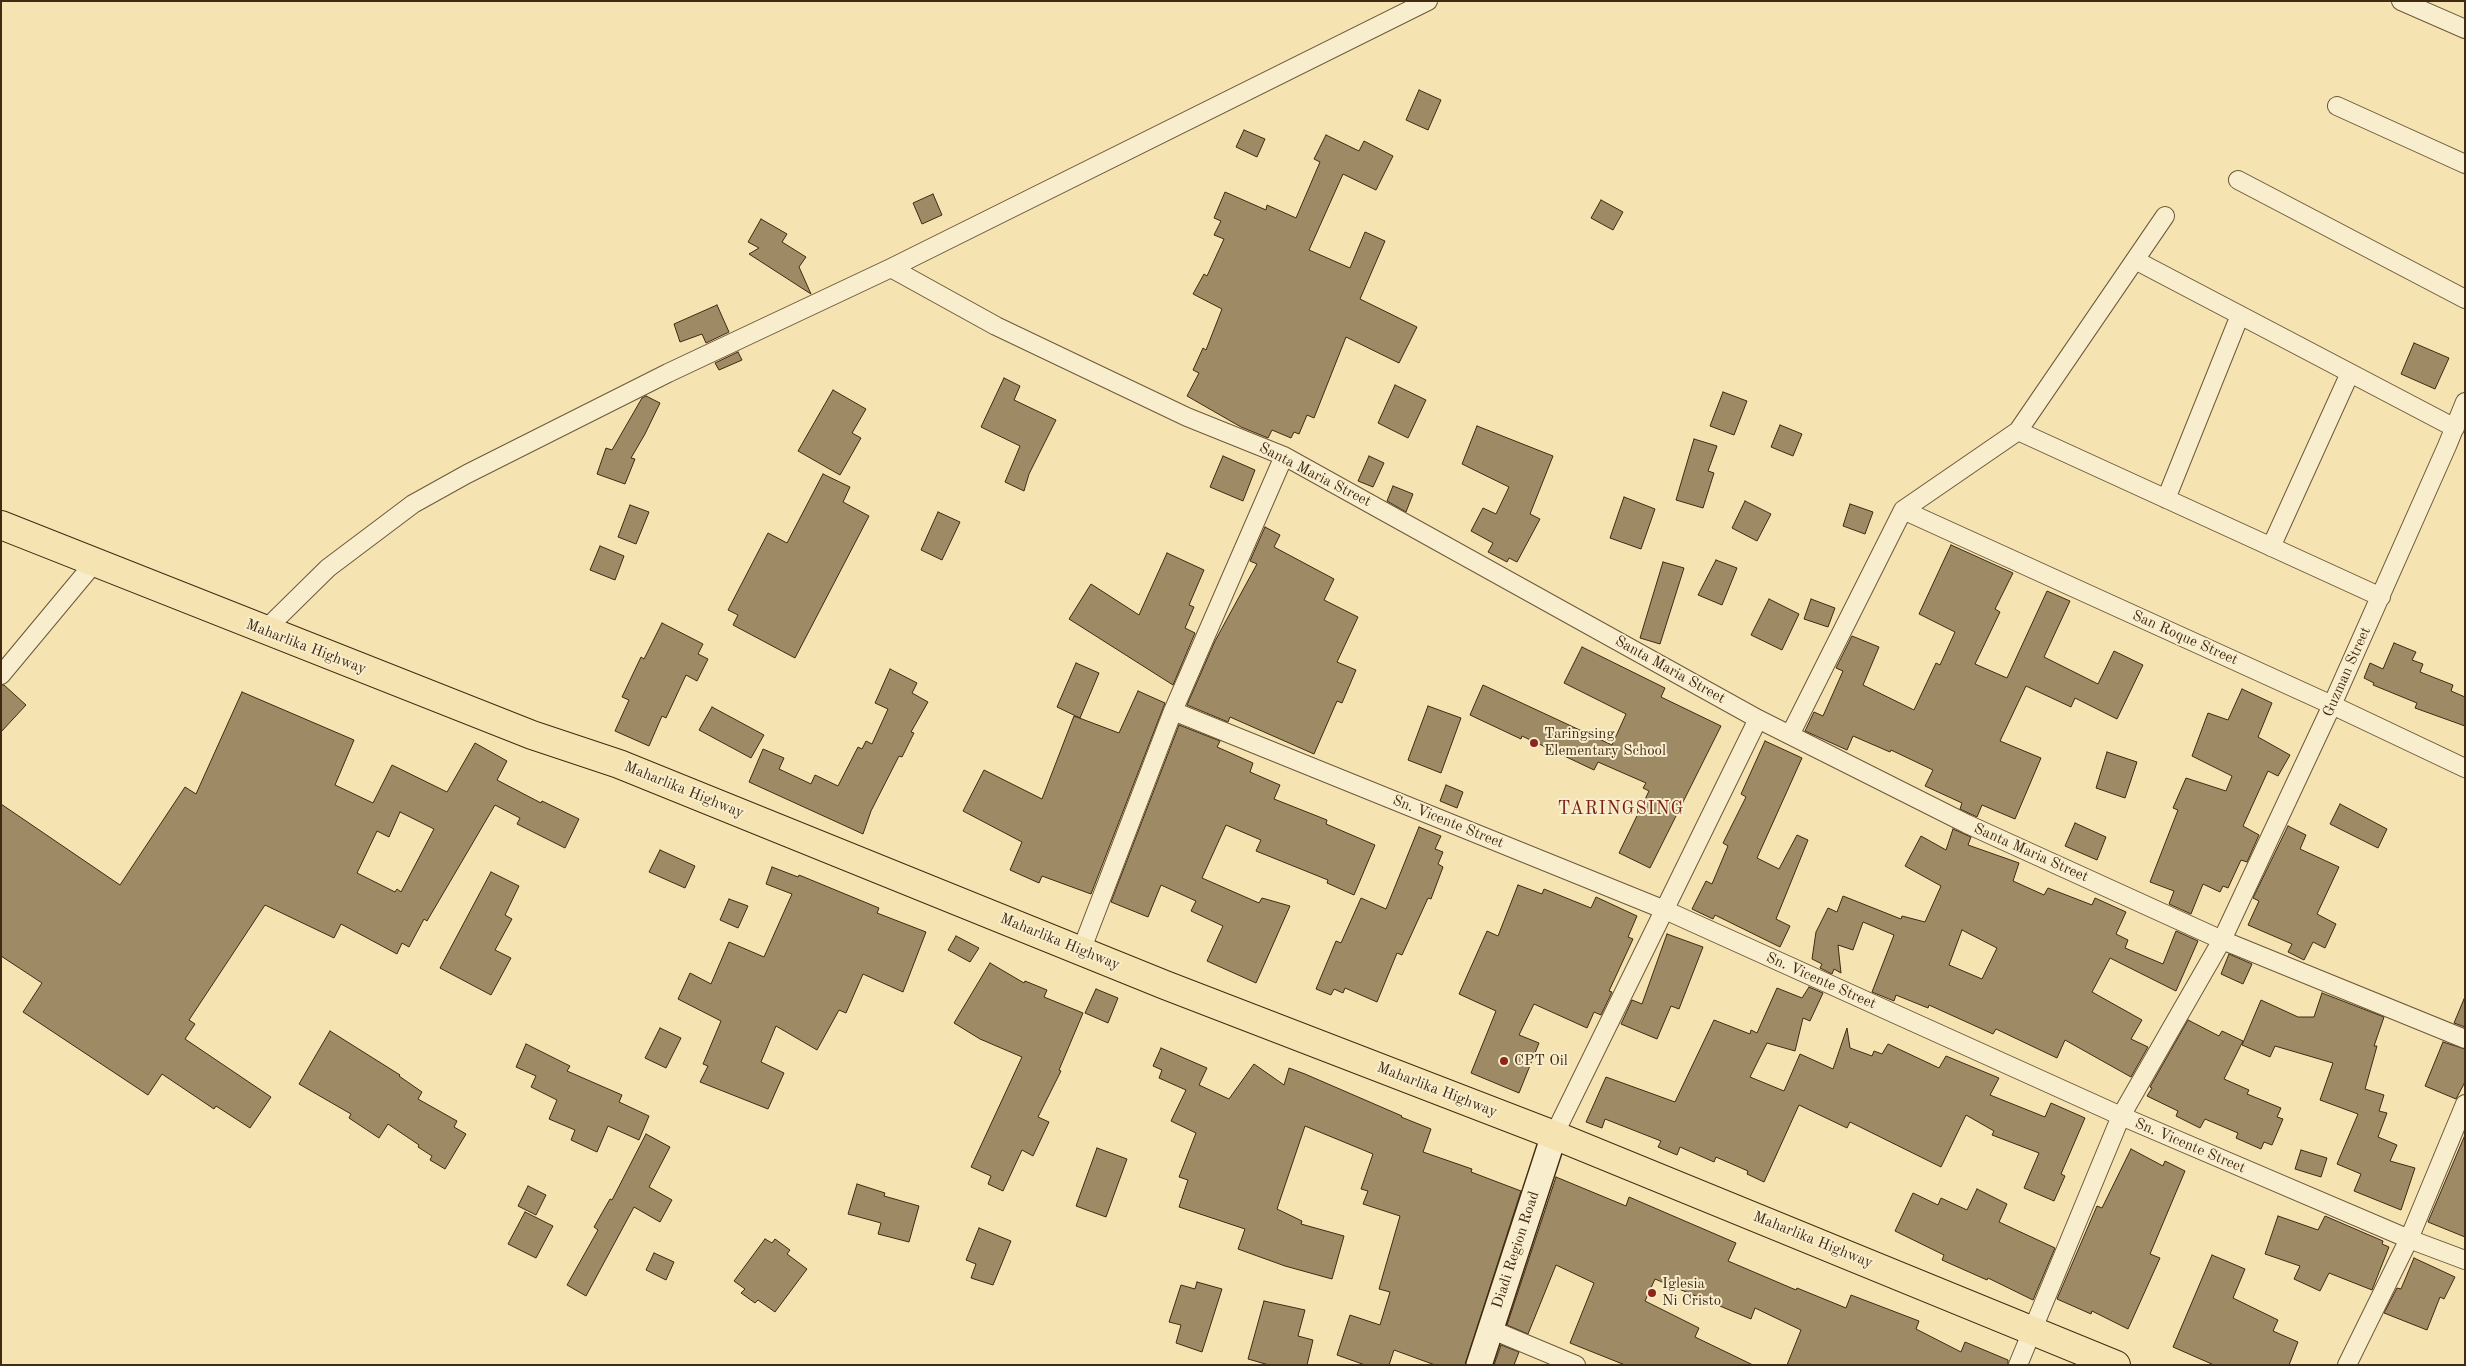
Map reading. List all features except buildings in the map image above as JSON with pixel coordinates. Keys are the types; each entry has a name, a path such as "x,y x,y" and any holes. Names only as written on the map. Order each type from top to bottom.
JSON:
{"highway":[{"name":"Maharlika Highway","path":"1,525 264,631 532,735 619,764 1081,951 1554,1135 2032,1329 2116,1365"}],"main road":[{"name":"Diadi Region Road","path":"1479,1365 1554,1135"}],"street":[{"path":"264,631 328,568 413,504 467,474 668,373 891,268 1428,1"},
{"path":"2401,1 2465,29"},
{"path":"2336,106 2465,164"},
{"path":"2238,180 2465,299"},
{"path":"1790,735 1903,510 2018,431 2164,216"},
{"path":"2135,260 2454,428"},
{"name":"Santa Maria Street","path":"891,268 996,326 1153,400 1284,456 1758,719 1967,824 2222,940 2465,1038"},
{"path":"2166,498 2240,315"},
{"path":"2271,547 2350,373"},
{"name":"Guzman Street","path":"2018,1365 2121,1116 2222,940 2381,597 2465,402"},
{"path":"2018,431 2381,597"},
{"path":"1081,951 1173,711 1284,456"},
{"name":"San Roque Street","path":"1903,510 2332,705 2465,768"},
{"path":"1,675 95,562"},
{"name":"Sn. Vicente Street","path":"1173,711 1665,910 2121,1116 2409,1239 2465,1260"},
{"path":"1554,1135 1758,719"},
{"path":"2347,1365 2409,1239 2465,1104"},
{"path":"1490,1329 1576,1365"}],"place":[{"name":"Taringsing Elementary School","path":"1534,743"},
{"name":"CPT Oil","path":"1504,1061"},
{"name":"Iglesia Ni Cristo","path":"1652,1293"}],"district":[{"name":"TARINGSING","path":"1621,809"}]}
